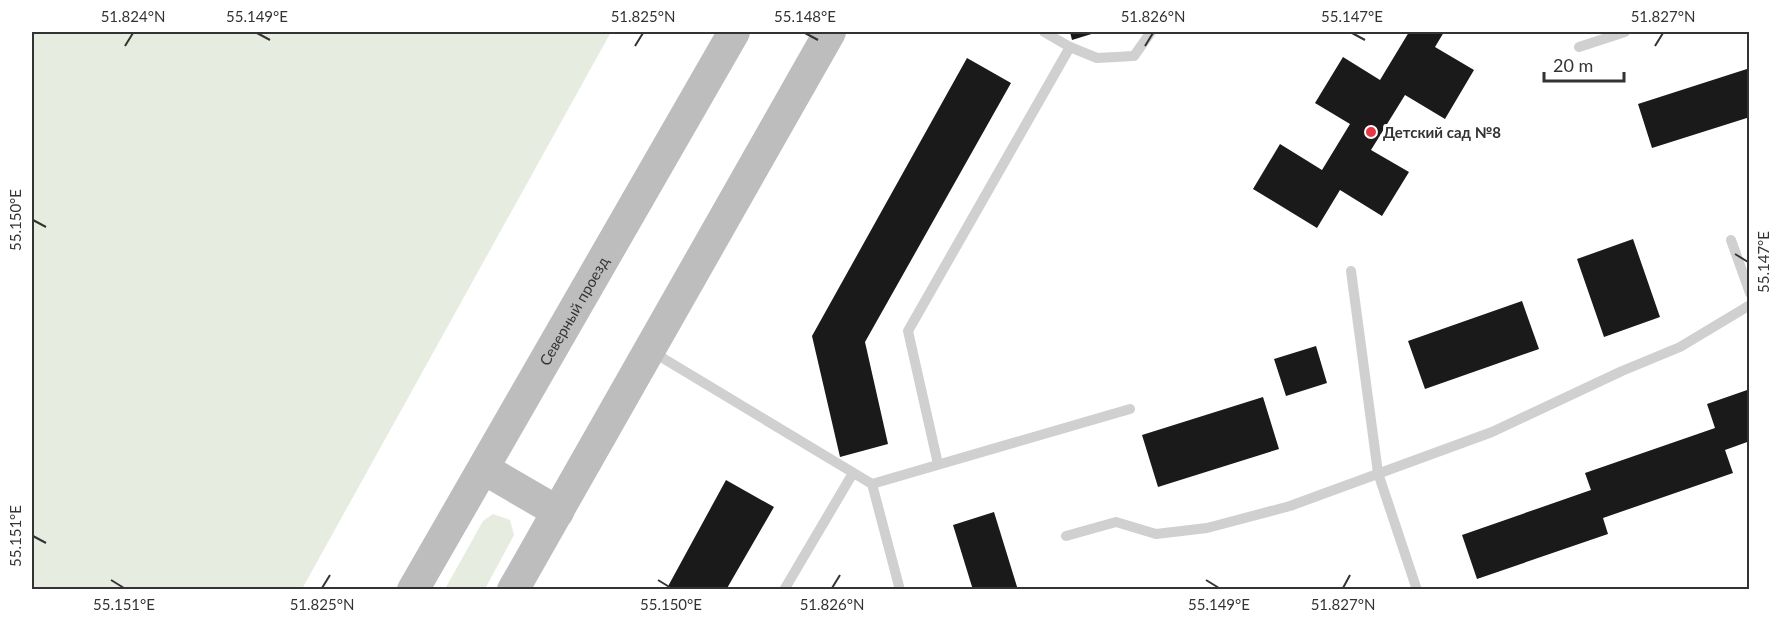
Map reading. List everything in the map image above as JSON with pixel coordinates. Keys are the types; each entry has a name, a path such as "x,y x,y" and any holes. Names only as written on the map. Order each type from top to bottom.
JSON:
{"main road":[{"name":"Северный проезд","path":"413,590 734,32"},
{"path":"513,590 830,32"},
{"path":"484,469 558,512"}],"lane":[{"path":"1044,32 1070,47 1098,58 1134,56 1151,32"},
{"path":"1580,47 1625,32"},
{"path":"938,464 908,331 1070,47"},
{"path":"1731,240 1749,292"},
{"path":"1351,271 1378,473 1417,590"},
{"path":"1066,536 1116,522 1156,534 1207,528 1290,506 1492,432 1622,371 1680,347 1749,305"},
{"path":"650,350 872,484 900,590"},
{"path":"872,484 1130,409"},
{"path":"784,590 853,472"}],"shaded area":[{"path":"32,32 611,32 302,589 32,589"},
{"path":"493,514 510,520 514,535 485,589 445,589 483,521"}],"building":[{"path":"1070,32 1098,32 1072,40"},
{"path":"1409,32 1444,32 1435,47 1474,70 1445,119 1405,95 1371,150 1409,172 1382,216 1340,190 1317,228 1253,189 1280,144 1322,170 1350,124 1315,103 1343,57 1380,80"},
{"path":"967,58 1011,83 865,342 888,444 840,457 812,336"},
{"path":"1750,68 1750,117 1652,148 1638,104"},
{"path":"1633,239 1660,317 1604,337 1577,259"},
{"path":"1522,301 1539,349 1425,389 1408,341"},
{"path":"1316,346 1327,383 1286,396 1274,359"},
{"path":"1750,389 1750,441 1725,450 1733,473 1603,518 1608,534 1477,579 1462,535 1591,490 1585,473 1715,428 1707,404"},
{"path":"1263,397 1279,449 1158,487 1142,435"},
{"path":"726,480 774,507 726,590 666,590"},
{"path":"994,512 1018,590 973,590 953,525"}],"place":[{"name":"Детский сад №8","path":"1371,132"}]}
